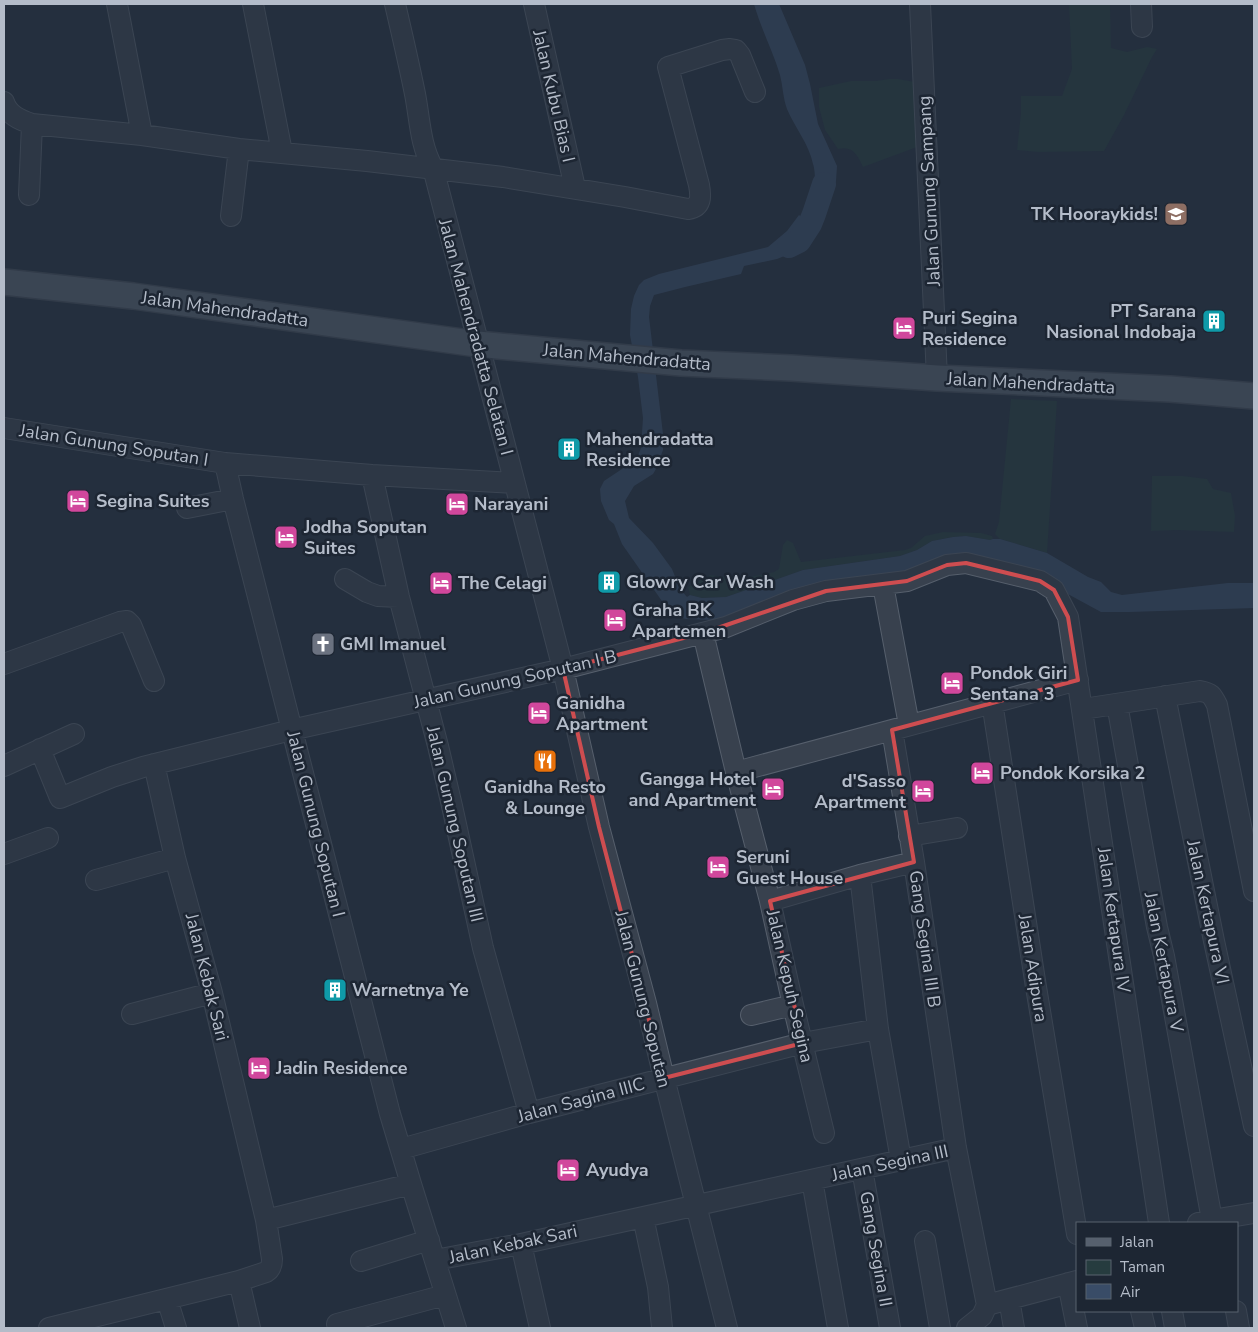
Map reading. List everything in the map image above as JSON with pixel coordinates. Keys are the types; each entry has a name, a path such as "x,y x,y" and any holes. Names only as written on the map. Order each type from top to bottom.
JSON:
{"main road":[{"name":"Jalan Mahendradatta","path":"4,282 133,296 478,344 626,358 937,378 1170,389 1254,396"}],"street":[{"path":"117,4 142,135"},
{"path":"253,4 282,152"},
{"name":"Jalan Mahendradatta Selatan I","path":"395,4 415,94 425,151 432,168 563,669"},
{"name":"Jalan Kubu Bias I","path":"534,4 575,188"},
{"name":"Jalan Gunung Sampang","path":"920,4 937,378"},
{"path":"1141,4 1142,26"},
{"path":"4,102 11,114 18,119 32,124 142,135 239,149 282,152 504,177 575,188 683,209 693,208 699,202 699,185 668,68 722,50 736,50 740,55 755,92"},
{"path":"29,195 32,124"},
{"path":"231,216 239,149"},
{"name":"Jalan Gunung Soputan I","path":"4,428 225,463 514,484"},
{"name":"Jalan Gunung Soputan I","path":"225,463 291,730 411,1184"},
{"name":"Jalan Gunung Soputan III","path":"372,475 399,597 452,806 483,948 529,1114"},
{"path":"187,508 233,499"},
{"name":"Jalan Gunung Soputan I B","path":"40,749 60,798 112,777 154,764 291,730 563,669 726,627 793,600 826,591 907,582 947,565 966,563 1040,581 1054,590 1068,617"},
{"path":"344,578 367,592 378,596 399,597"},
{"name":"Gang Segina III B","path":"883,585 901,728 909,836 956,1148"},
{"name":"Jalan Kertapura IV","path":"1068,617 1159,1222"},
{"path":"4,664 127,621 131,625 154,681"},
{"name":"Jalan Kepuh Segina","path":"703,633 736,772 770,901 824,1133"},
{"name":"Jalan Gunung Soputan","path":"563,669 599,827 727,1328"},
{"path":"736,772 1078,680"},
{"path":"1083,709 1200,691 1209,693 1213,697 1218,705 1254,891"},
{"name":"Jalan Kertapura VI","path":"1165,696 1214,941 1254,1126"},
{"name":"Jalan Adipura","path":"992,702 1036,988 1076,1228"},
{"name":"Jalan Kertapura V","path":"1117,704 1156,927 1164,956 1211,1221"},
{"path":"4,766 74,734"},
{"name":"Jalan Kebak Sari","path":"49,1328 239,1281 266,1272 270,1270 272,1265 266,1220 212,992 175,858 154,764"},
{"path":"909,836 957,828"},
{"path":"4,854 48,838"},
{"path":"96,880 175,858"},
{"path":"770,901 860,875 914,862"},
{"path":"860,875 878,1029 900,1160"},
{"path":"132,1014 212,992"},
{"path":"751,1015 793,1004"},
{"name":"Jalan Sagina IIIC","path":"401,1149 664,1078 803,1043 878,1029"},
{"name":"Jalan Segina III","path":"697,1205 956,1148 984,1316"},
{"name":"Gang Segina II","path":"862,1169 890,1328"},
{"path":"812,1180 838,1328"},
{"path":"266,1220 411,1184"},
{"name":"Jalan Kebak Sari","path":"411,1184 435,1260 521,1244 697,1205"},
{"path":"1211,1221 1254,1213"},
{"path":"643,1217 658,1288 662,1328"},
{"path":"361,1261 429,1240"},
{"path":"925,1241 940,1328"},
{"path":"521,1244 540,1328"},
{"path":"435,1260 456,1328"},
{"path":"239,1281 250,1328"},
{"path":"967,1328 1009,1299 1073,1282 1077,1328"},
{"path":"337,1324 445,1294"},
{"path":"167,1299 176,1328"},
{"path":"1009,1299 1014,1328"},
{"path":"1141,1312 1145,1328"},
{"path":"1172,1312 1176,1328"},
{"path":"1236,1312 1239,1328"}],"highlighted area":[{"path":"966,563 1040,581 1054,590 1068,617 1078,680 892,730 914,862 770,901 803,1043 664,1078 599,827 563,669 703,633 826,591 907,581 947,565"}],"green space":[{"path":"1069,4 1110,4 1111,48 1127,52 1147,47 1157,49 1104,151 1038,152 1017,150 1021,96 1062,96 1072,69"},
{"path":"889,79 915,82 917,147 863,167 854,152 843,148 838,149 825,130 819,107 819,88 851,81"},
{"path":"1011,399 1057,401 1047,553 1000,539 995,534 999,522"},
{"path":"1152,476 1183,476 1207,479 1213,489 1231,493 1235,516 1234,532 1151,531"},
{"path":"943,532 981,533 992,536 993,539 966,536 932,541 917,550 900,556 803,570 726,597 702,598 690,595 688,587 710,575 740,579 774,572 779,569 783,545 787,540 793,543 801,562 905,550 911,548 925,536"}],"water":[{"path":"754,4 779,4 805,65 818,124 837,166 836,181 823,222 804,207 815,189 814,166 787,109 780,75"},
{"path":"799,215 818,232 805,247 777,259 744,266 741,274 654,295 650,306 649,317 663,434 663,450 653,474 634,486 625,501 629,518 653,543 672,569 680,589 687,597 690,595 702,598 726,597 803,570 900,556 917,550 932,541 966,536 990,540 1000,539 1047,553 1088,577 1101,582 1111,592 1122,595 1228,583 1254,583 1254,608 1101,612 1066,593 1036,572 926,568 716,620 686,619 675,616 664,604 622,544 614,524 609,520 601,501 600,489 604,481 637,458 641,448 643,418 630,335 631,309 634,296 639,285 644,280 659,274 768,247 787,231"}],"waterway":[{"path":"789,246 799,241 810,224 824,184"}],"place":[{"name":"TK Hooraykids!","path":"1176,214"},
{"name":"PT Sarana Nasional Indobaja","path":"1214,321"},
{"name":"Puri Segina Residence","path":"904,328"},
{"name":"Mahendradatta Residence","path":"569,449"},
{"name":"Segina Suites","path":"78,501"},
{"name":"Narayani","path":"457,504"},
{"name":"Jodha Soputan Suites","path":"286,537"},
{"name":"Glowry Car Wash","path":"609,582"},
{"name":"The Celagi","path":"441,583"},
{"name":"Graha BK Apartemen","path":"615,620"},
{"name":"GMI Imanuel","path":"323,644"},
{"name":"Pondok Giri Sentana 3","path":"952,683"},
{"name":"Ganidha Apartment","path":"539,713"},
{"name":"Ganidha Resto & Lounge","path":"545,761"},
{"name":"Pondok Korsika 2","path":"982,773"},
{"name":"Gangga Hotel and Apartment","path":"773,789"},
{"name":"d'Sasso Apartment","path":"923,791"},
{"name":"Seruni Guest House","path":"718,867"},
{"name":"Warnetnya Ye","path":"335,990"},
{"name":"Jadin Residence","path":"259,1068"},
{"name":"Ayudya","path":"568,1170"}]}
